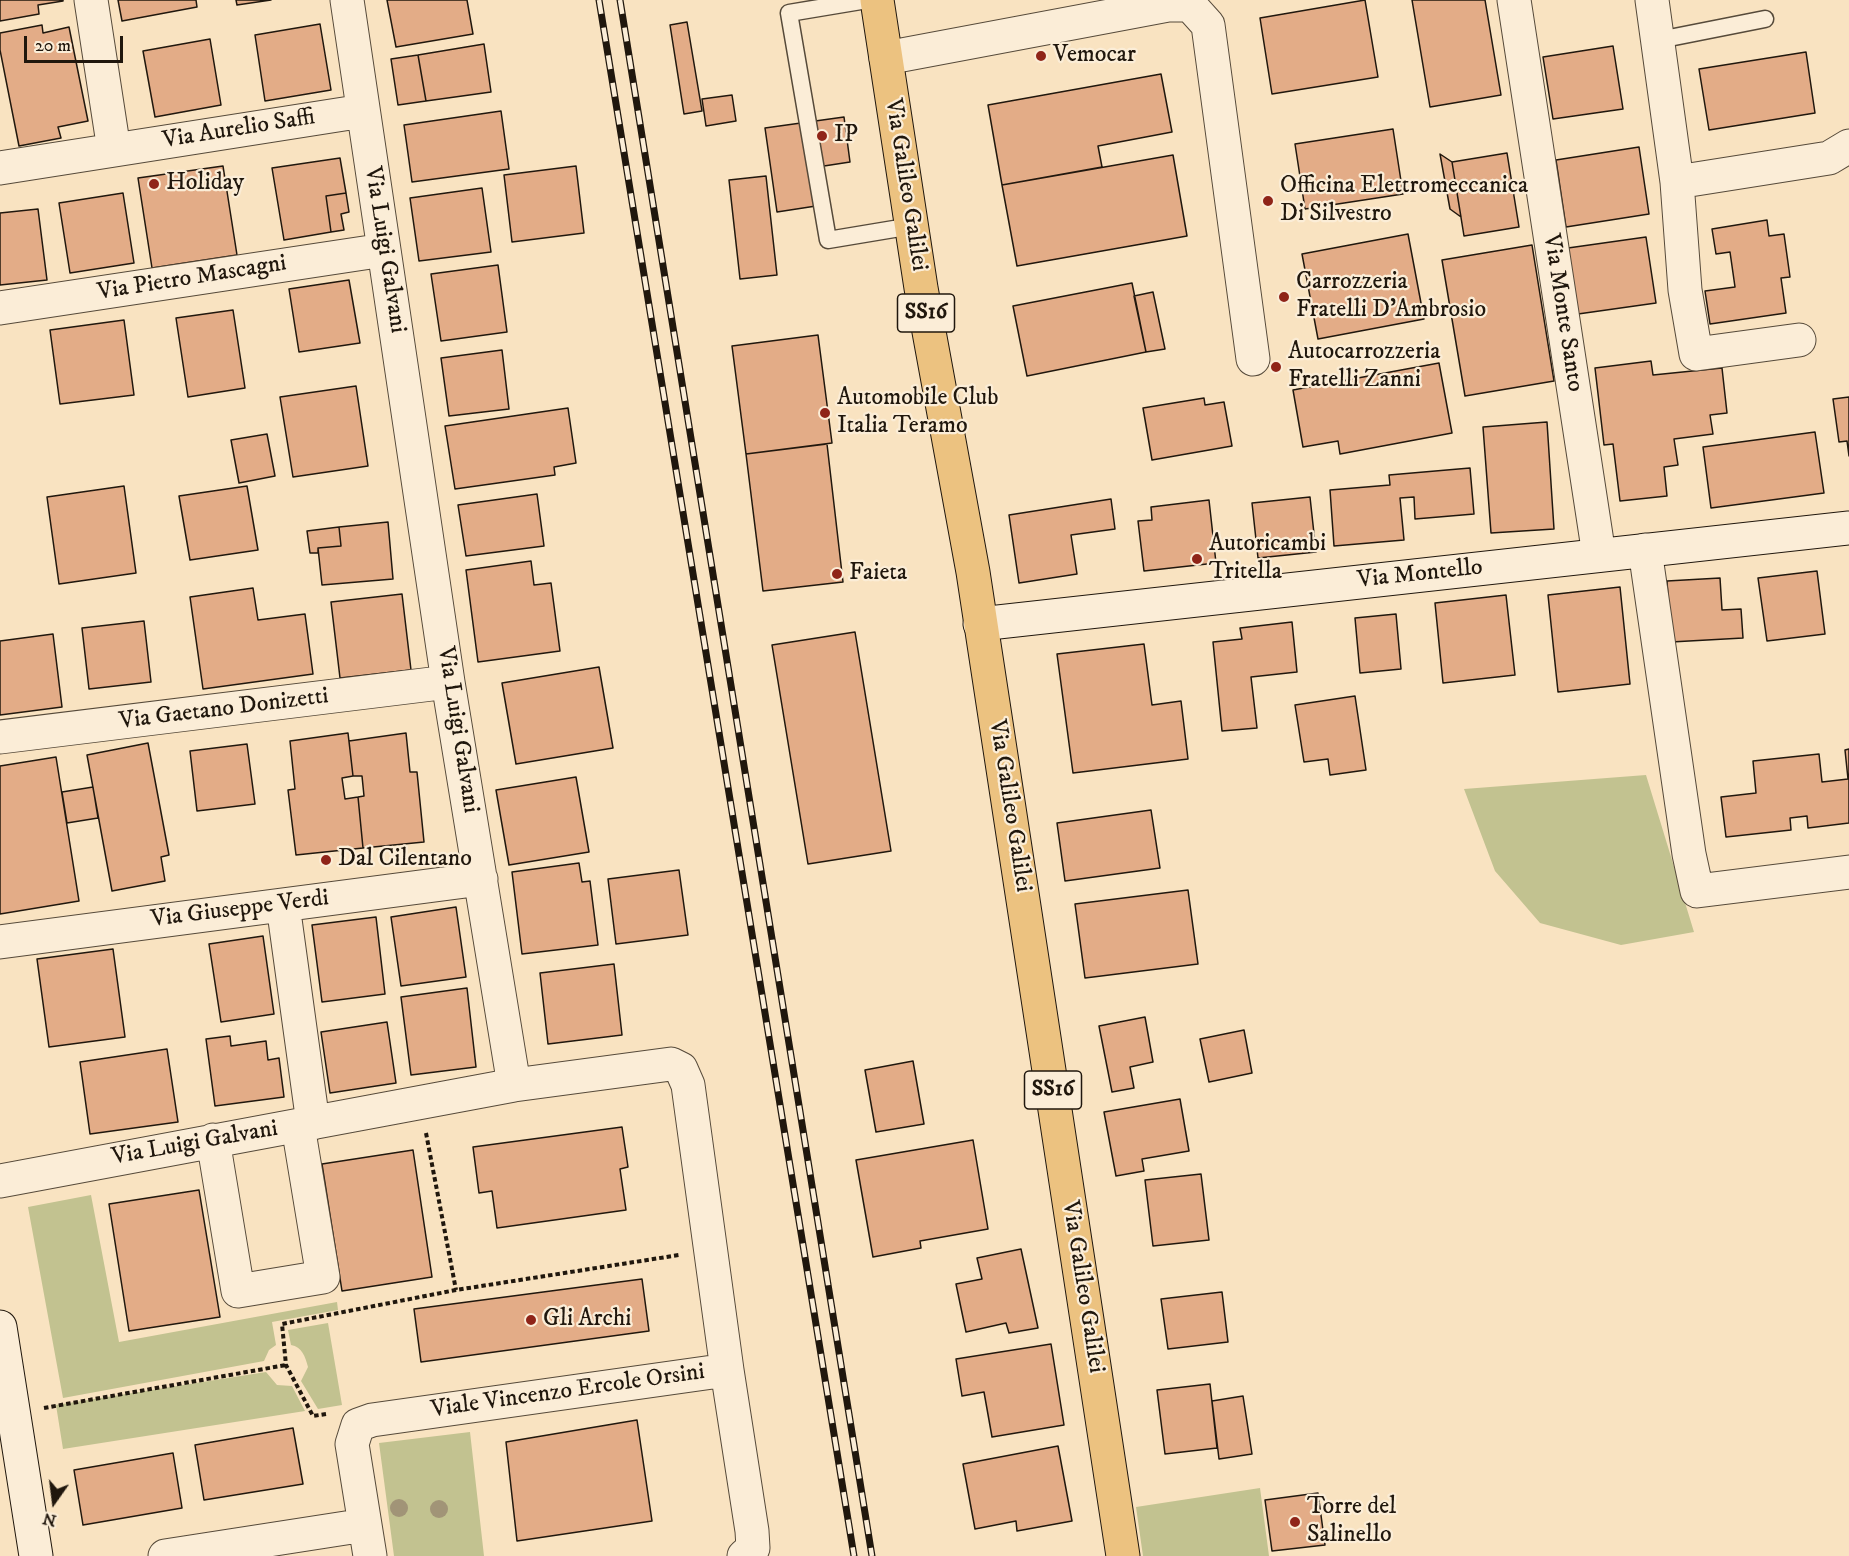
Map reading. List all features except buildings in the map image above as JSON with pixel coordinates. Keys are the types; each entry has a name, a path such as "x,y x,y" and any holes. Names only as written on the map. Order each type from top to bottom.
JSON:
{"main road":[{"name":"Via Galileo Galilei","path":"877,0 912,226 980,624 1123,1556"}],"street":[{"path":"91,0 114,150"},
{"name":"Via Luigi Galvani","path":"0,1181 514,1085 448,682 347,0"},
{"name":"Via Monte Santo","path":"1514,0 1599,555"},
{"path":"1652,0 1677,182 1685,290 1696,354 1799,340"},
{"path":"886,58 1168,5 1190,5 1208,25 1253,359"},
{"name":"Via Aurelio Saffi","path":"0,168 363,111"},
{"path":"1677,182 1829,158 1849,146"},
{"name":"Via Pietro Mascagni","path":"0,308 384,250"},
{"name":"Via Montello","path":"980,624 1849,528"},
{"path":"1645,550 1689,854 1697,891 1849,872"},
{"name":"Via Gaetano Donizetti","path":"0,737 448,682"},
{"name":"Via Giuseppe Verdi","path":"0,942 480,879"},
{"path":"213,1140 238,1291 323,1277 283,905"},
{"path":"514,1085 657,1064 671,1064 681,1069 688,1085 727,1370"},
{"path":"0,1327 36,1556"},
{"name":"Viale Vincenzo Ercole Orsini","path":"358,1425 372,1420 727,1370 752,1531 753,1548 744,1556"},
{"path":"165,1556 368,1541 352,1444 358,1425"}],"lane":[{"path":"867,0 789,13 828,240 912,226"},
{"path":"1659,40 1765,20"}],"path":[{"path":"420,1103 456,1290"},
{"path":"358,1425 342,1412 313,1416 286,1365 282,1324 456,1290 711,1250"},
{"path":"14,1414 286,1365"}],"green space":[{"path":"1646,775 1694,932 1621,945 1540,923 1495,871 1464,789"},
{"path":"91,1195 119,1342 337,1302 338,1310 272,1322 276,1345 269,1350 264,1361 63,1398 28,1207"},
{"path":"328,1323 342,1405 318,1409 301,1381 308,1367 306,1359 300,1350 291,1345 288,1330"},
{"path":"266,1372 277,1385 292,1386 305,1411 63,1449 56,1405"},
{"path":"470,1432 484,1556 394,1556 379,1443"},
{"path":"1260,1488 1269,1556 1143,1556 1136,1507"}],"railway":[{"path":"599,0 854,1556"},
{"path":"620,0 872,1556"}],"place":[{"name":"Vemocar","path":"1041,56"},
{"name":"IP","path":"822,136"},
{"name":"Holiday","path":"154,184"},
{"name":"Officina Elettromeccanica Di Silvestro","path":"1268,201"},
{"name":"Carrozzeria Fratelli D'Ambrosio","path":"1284,297"},
{"name":"Autocarrozzeria Fratelli Zanni","path":"1276,367"},
{"name":"Automobile Club Italia Teramo","path":"825,413"},
{"name":"Autoricambi Tritella","path":"1197,559"},
{"name":"Faieta","path":"837,574"},
{"name":"Dal Cilentano","path":"326,860"},
{"name":"Gli Archi","path":"531,1320"},
{"name":"Torre del Salinello","path":"1295,1522"}]}
